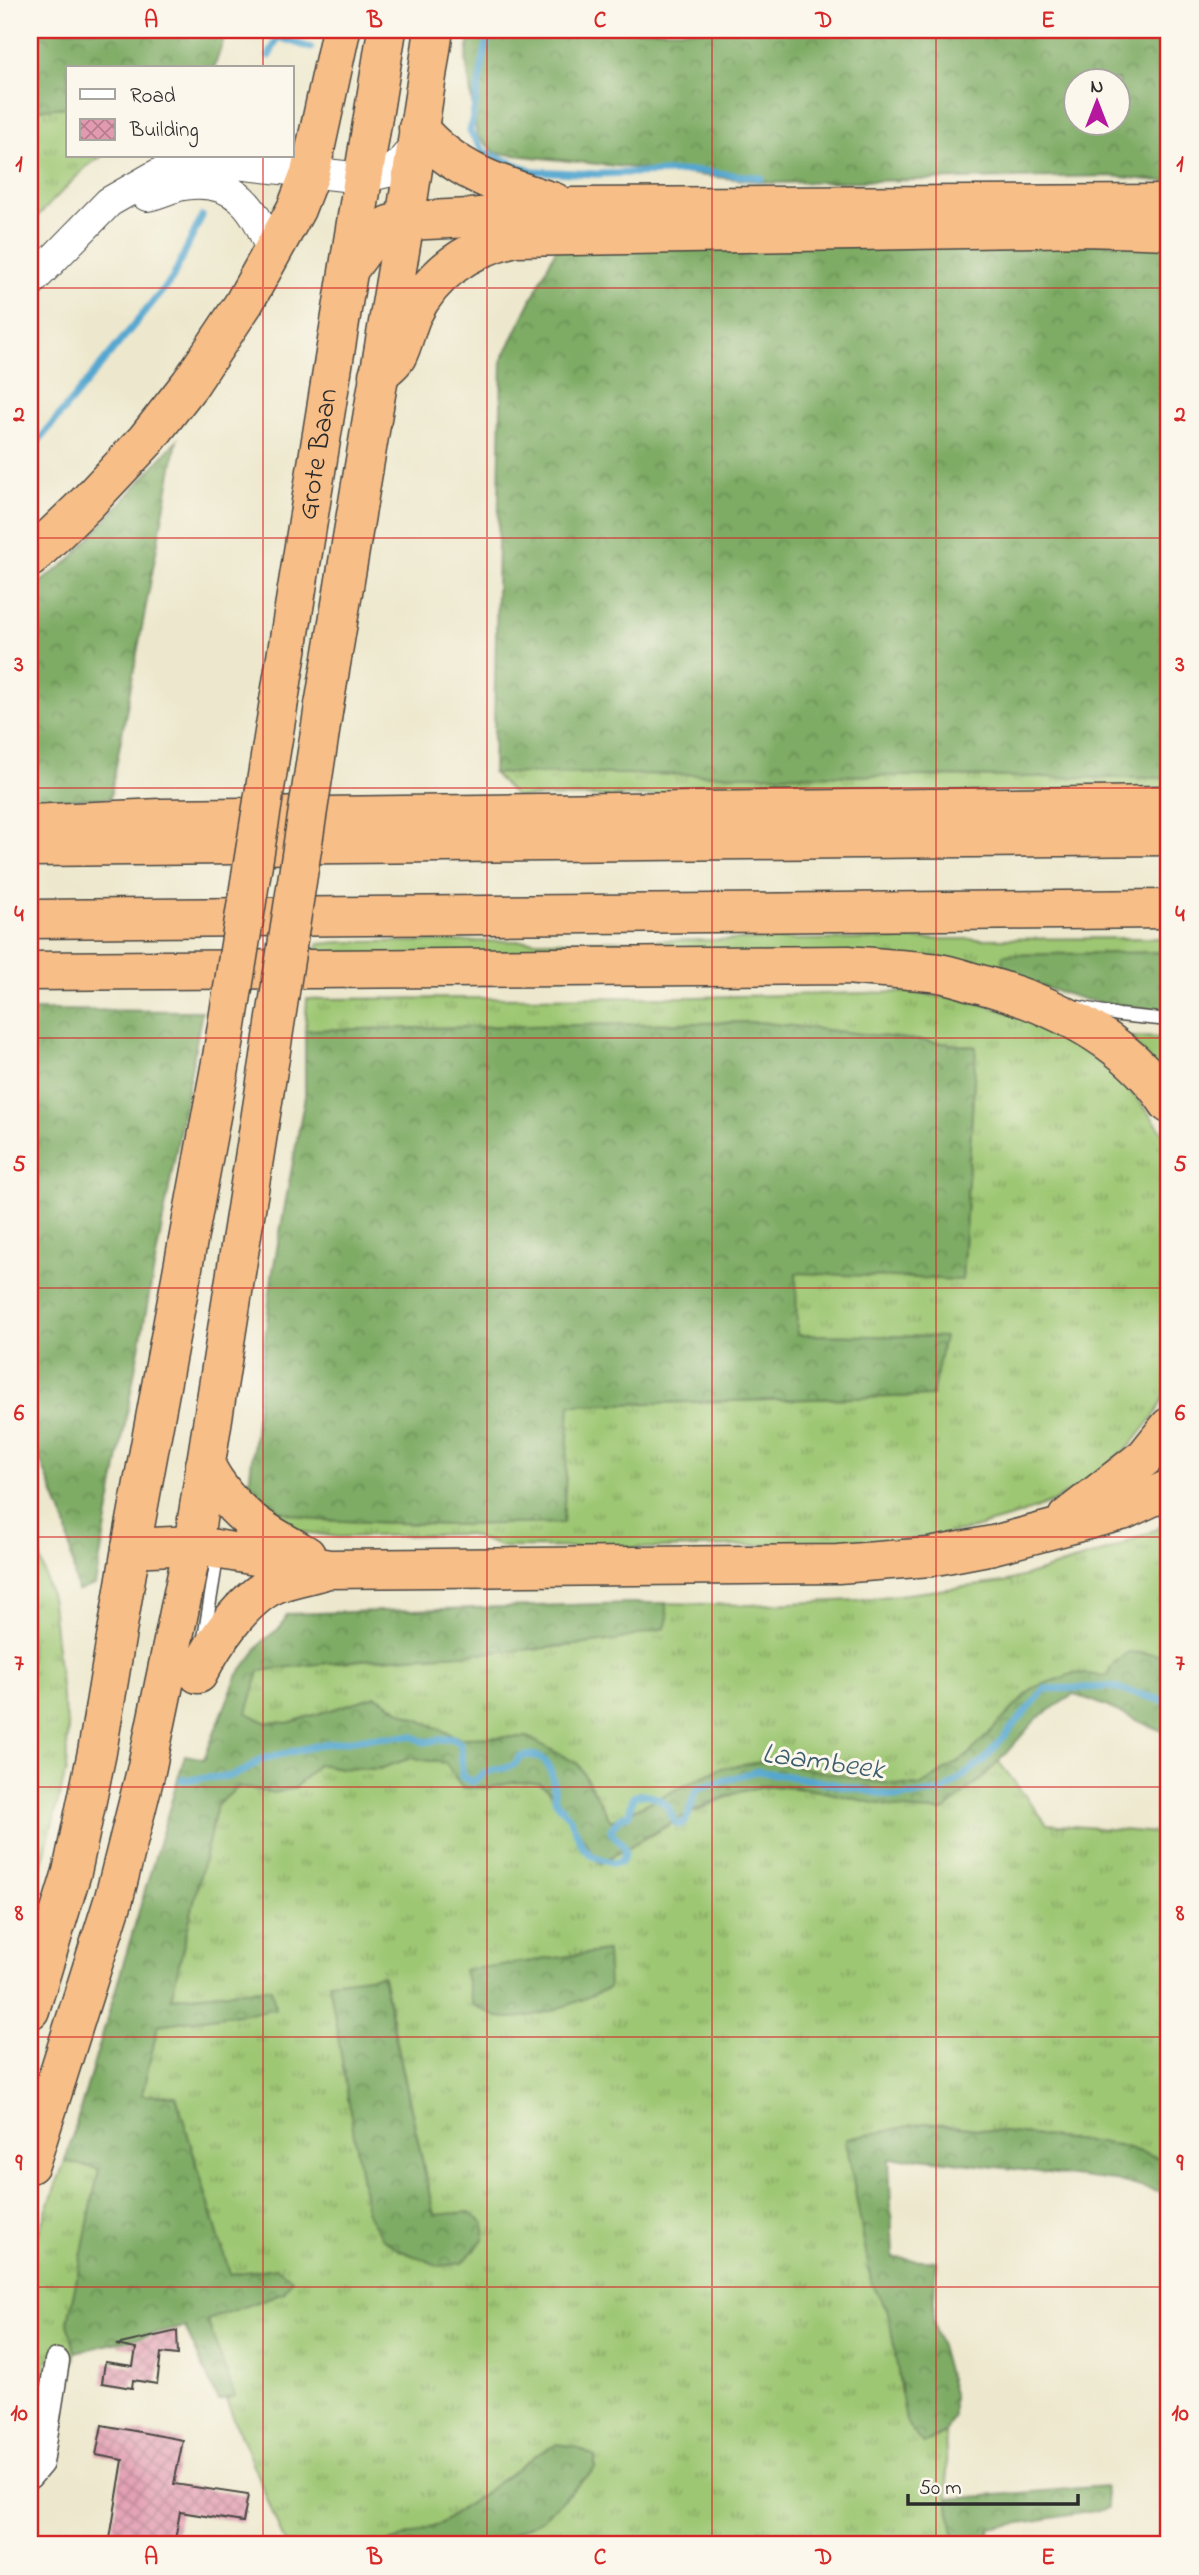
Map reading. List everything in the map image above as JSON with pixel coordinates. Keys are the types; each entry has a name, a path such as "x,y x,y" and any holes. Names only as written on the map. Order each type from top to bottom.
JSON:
{"highway":[{"path":"30,558 146,440 221,340 272,254 296,209 310,173 341,30"},
{"name":"Grote Baan","path":"30,2010 72,1872 97,1752 131,1548 222,1056 387,30"},
{"name":"Grote Baan","path":"146,1771 207,1549 205,1465 434,30"},
{"path":"417,135 468,172 502,186 573,207"},
{"path":"349,268 359,251 389,225 405,221 471,218 573,207 1169,204"},
{"path":"378,375 397,357 415,309 428,287 470,252 515,237 1088,227 1169,230"},
{"path":"30,824 188,817 1166,812"},
{"path":"30,848 1166,812"},
{"path":"30,919 1169,909"},
{"path":"30,971 848,965 941,974 1016,994 1080,1023 1122,1050 1156,1083 1169,1104"},
{"path":"1053,1528 1145,1457 1169,1427"},
{"path":"205,1465 228,1501 260,1530 329,1569"},
{"path":"131,1548 207,1549 329,1569 838,1564 930,1557 993,1545 1122,1511 1169,1489"},
{"path":"207,1549 273,1584"},
{"path":"30,2164 114,1898 146,1771 215,1641 226,1626 273,1584 329,1569"}],"street":[{"path":"30,283 109,202 167,169 185,163 218,162 362,178 387,172 400,164 417,135"},
{"path":"109,202 138,199 182,185 207,184 224,188 243,200 252,210 272,254"},
{"path":"30,2476 41,2463 57,2361"}],"lane":[{"path":"1016,994 1119,1015 1169,1020"},
{"path":"198,1674 207,1549"}],"green space":[{"path":"30,30 227,30 215,66 66,66 66,107 30,110"},
{"path":"471,30 1169,30 1169,182 1111,176 772,183 496,153 477,136 466,60"},
{"path":"66,107 66,158 99,158 86,167 30,224 30,110"},
{"path":"1169,243 1169,778 493,773 502,360 558,245"},
{"path":"177,440 110,798 30,800 30,590 70,560"},
{"path":"493,773 1169,778 1169,790 516,797"},
{"path":"1169,938 1169,952 1003,955 1002,975 315,959 318,944 342,942"},
{"path":"1169,952 1169,1012 1087,1000 1002,975 1003,955"},
{"path":"908,992 978,1003 1007,1012 1063,1038 1088,1054 1133,1094 1169,1143 1169,1388 1155,1415 1131,1445 1092,1478 1052,1502 1019,1515 963,1531 894,1542 660,1548 503,1547 466,1534 338,1537 297,1531 247,1503 317,1520 451,1525 563,1523 569,1405 931,1396 943,1337 796,1335 796,1272 962,1280 976,1047 757,1022 305,1030 307,999 697,997"},
{"path":"30,1010 202,1011 95,1585 77,1591 66,1524 30,1435"},
{"path":"757,1022 976,1047 962,1280 796,1273 797,1335 944,1337 932,1396 570,1405 563,1523 451,1525 317,1520 247,1503 272,1276 305,1096 305,1030"},
{"path":"1131,1037 1169,1038 1169,1086"},
{"path":"30,1520 52,1602 62,1697 68,1726 66,1771 30,1911"},
{"path":"1169,1523 1169,1663 1166,1655 1113,1664 1107,1677 1074,1673 1033,1688 967,1756 920,1786 721,1768 610,1821 578,1764 527,1737 459,1738 406,1714 376,1696 288,1723 265,1722 246,1713 259,1671 346,1661 521,1650 615,1640 665,1628 668,1617 665,1603 750,1605 857,1600 1005,1582 1113,1549"},
{"path":"665,1603 668,1617 665,1628 615,1640 564,1646 346,1661 259,1671 247,1713 265,1722 288,1723 376,1696 406,1714 459,1738 527,1737 578,1764 611,1821 721,1768 769,1761 876,1782 920,1786 967,1756 1033,1688 1074,1673 1107,1676 1113,1664 1128,1652 1166,1655 1169,1663 1169,1733 1073,1695 1037,1718 991,1770 944,1811 907,1809 792,1787 755,1788 732,1794 685,1815 600,1863 552,1793 539,1783 514,1782 489,1788 463,1788 445,1763 411,1758 379,1769 341,1768 318,1764 296,1787 275,1793 238,1787 217,1805 171,1998 271,1988 276,2009 158,2025 142,2095 176,2096 230,2274 277,2268 292,2279 284,2292 207,2320 235,2397 218,2401 185,2327 75,2352 68,2322 99,2169 65,2161 185,1755 204,1759 237,1676 264,1640 281,1627 287,1614"},
{"path":"411,1758 445,1763 489,1788 521,1781 539,1783 554,1796 600,1863 684,1817 738,1792 773,1786 822,1791 944,1811 998,1761 1047,1824 1169,1834 1169,2161 1118,2145 925,2123 846,2140 871,2281 889,2316 897,2353 900,2391 923,2443 945,2433 948,2499 956,2545 490,2545 541,2520 536,2455 442,2523 383,2545 286,2545 226,2400 235,2397 207,2320 284,2292 277,2268 230,2274 176,2096 142,2095 158,2025 271,1988 171,1998 217,1805 238,1787 274,1792 290,1788 318,1764 341,1768 379,1769","holes":["383,1976 434,2216 329,1982"]},
{"path":"607,1951 609,1988 584,1999 540,2014 511,2018 495,2016 473,2005 464,1970"},
{"path":"382,1975 434,2215 468,2212 484,2223 484,2238 463,2263 440,2266 399,2250 382,2238 367,2214 329,1982"},
{"path":"925,2123 1118,2145 1169,2161 1169,2195 1123,2182 920,2158 889,2159 893,2258 936,2261 933,2320 953,2394 953,2416 945,2433 923,2443 912,2432 905,2416 889,2316 871,2281 846,2139"},
{"path":"65,2161 99,2169 68,2322 75,2352 74,2362 48,2359 30,2461 30,2255"},
{"path":"557,2444 576,2447 595,2457 595,2469 541,2520 490,2545 383,2545 442,2523 536,2455"},
{"path":"1105,2486 1108,2509 989,2528 991,2545 956,2545 948,2499"}],"building":[{"path":"177,2331 178,2355 161,2353 157,2384 133,2380 132,2388 102,2383 105,2362 133,2366 136,2349 116,2345"},
{"path":"102,2425 183,2440 174,2484 248,2495 243,2522 180,2512 174,2545 109,2545 123,2460 96,2455"}],"waterway":[{"path":"489,30 470,132 484,152 533,171 597,174 700,171 761,178"},
{"path":"269,56 278,37 311,48"},
{"path":"30,451 172,279 202,216"},
{"name":"Laambeek","path":"182,1780 231,1776 262,1759 324,1744 368,1738 412,1736 424,1742 453,1738 461,1744 462,1777 473,1782 488,1772 513,1765 520,1757 530,1755 544,1761 552,1774 555,1800 570,1818 583,1847 592,1856 615,1863 621,1862 625,1850 611,1829 620,1818 629,1814 633,1797 638,1795 658,1798 669,1809 677,1824 683,1824 698,1788 757,1771 898,1797 942,1792 983,1761 1045,1689 1111,1687 1169,1702"}]}
